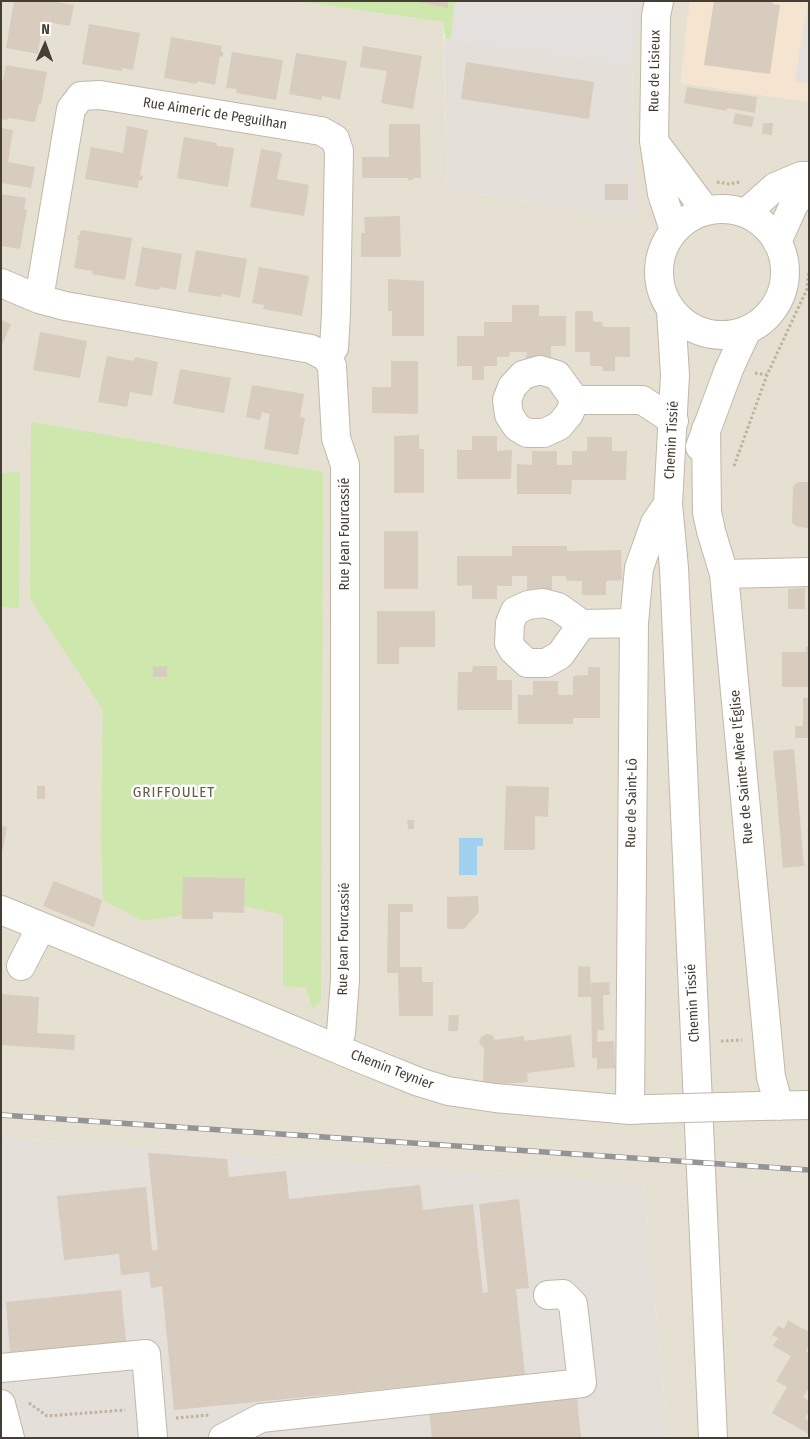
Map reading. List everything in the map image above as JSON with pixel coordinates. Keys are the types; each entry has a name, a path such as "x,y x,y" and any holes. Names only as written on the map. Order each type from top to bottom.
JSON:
{"street":[{"name":"Rue de Lisieux","path":"659,1 656,16 654,141 662,194 674,230"},
{"name":"Rue Aimeric de Peguilhan","path":"38,299 71,109 81,96 100,95 321,131 335,139 339,151 334,348 326,357"},
{"path":"654,141 706,211"},
{"path":"746,214 775,187 800,176 809,176"},
{"path":"777,242 794,202 809,191"},
{"path":"719,209 735,210 746,214 763,224 782,251 785,268 782,291 776,306 759,324 732,335 710,334 696,330 682,322 663,298 659,285 658,267 663,246 674,230 685,220 706,211 719,209"},
{"path":"1,283 38,299 65,306 311,349 326,357"},
{"name":"Chemin Tissié","path":"671,310 675,375 668,504 674,568 713,1438"},
{"name":"Chemin Tissié","path":"674,568 692,477 706,429 729,369 747,330"},
{"name":"Rue Jean Fourcassié","path":"326,357 332,366 336,438 345,465 345,980 341,1033 335,1048"},
{"path":"642,400 675,375"},
{"path":"575,400 642,400 674,421"},
{"name":"Rue de Sainte-Mère l'Église","path":"706,429 707,512 724,574 771,1077 769,1106"},
{"name":"Rue de Saint-Lô","path":"640,1109 634,623 639,568 655,523 668,504"},
{"path":"724,574 809,572"},
{"path":"582,624 634,623"},
{"name":"Chemin Teynier","path":"1,910 419,1082 448,1090 495,1098 640,1109 809,1105"},
{"path":"21,966 41,926"},
{"path":"223,1438 261,1418 582,1383 573,1304 563,1294 548,1295"},
{"path":"7,1368 146,1354 152,1438"},
{"path":"1,1404 10,1438"}],"path":[{"path":"714,182 729,184 765,181 775,187"},
{"path":"7,1368 30,1405 47,1416 150,1408"}],"shaded area":[{"path":"1,1 294,1 443,22 447,189 637,218 632,109 633,66 640,1 691,1 687,20 681,83 809,102 809,1438 668,1438 644,1184 1,1138"},
{"path":"455,1 641,1 633,66 450,40"},
{"path":"691,1 809,1 809,102 681,83 687,20"},
{"path":"809,1 809,83 795,81"},
{"path":"444,39 633,66 632,109 638,218 447,189"},
{"path":"1,1138 644,1184 668,1438 1,1438"}],"green space":[{"path":"294,1 640,1 633,66 445,39 443,22"},
{"path":"31,422 323,472 321,1001 313,1009 306,988 283,986 283,915 244,906 244,878 183,877 183,915 142,921 103,900 101,830 103,710 30,599"},
{"path":"20,472 19,608 1,607 1,473"}],"water":[{"path":"459,838 483,838 483,846 477,846 477,875 459,875"}],"building":[{"path":"14,1 50,1 74,5 70,26 43,21 38,54 6,48"},
{"path":"414,1 448,1 448,8"},
{"path":"714,1 773,1 773,4 780,5 770,74 704,65"},
{"path":"89,24 140,33 133,70 122,68 121,71 82,64"},
{"path":"171,37 222,46 223,57 220,56 215,85 197,81 197,84 164,78"},
{"path":"363,46 422,56 413,109 381,103 387,71 360,67"},
{"path":"232,52 283,60 276,100 236,93 237,89 226,88"},
{"path":"296,53 347,61 340,100 322,96 322,100 289,94"},
{"path":"466,62 594,82 589,119 461,99"},
{"path":"6,65 47,72 41,104 39,104 35,122 8,118 7,120 2,119 1,89"},
{"path":"687,87 757,97 755,113 727,108 727,111 684,103"},
{"path":"735,113 754,117 752,127 733,124"},
{"path":"763,123 773,123 772,135 762,134"},
{"path":"389,124 420,124 421,178 408,180 408,178 362,178 362,157 389,157"},
{"path":"127,126 148,130 140,175 143,176 142,181 139,180 138,188 85,179 91,147 123,153"},
{"path":"1,128 13,130 8,162 35,167 31,188 1,183"},
{"path":"184,137 217,143 217,146 234,148 228,187 177,178"},
{"path":"261,149 282,153 277,179 309,185 304,216 250,207"},
{"path":"605,184 628,184 628,200 605,200"},
{"path":"1,194 26,198 24,209 27,210 20,249 1,246"},
{"path":"400,216 401,257 361,257 361,233 365,233 364,217"},
{"path":"81,230 132,238 125,280 92,274 93,271 74,268 79,240 77,240"},
{"path":"142,247 182,254 176,290 160,287 159,290 135,286"},
{"path":"196,250 247,259 240,298 222,294 221,297 188,292"},
{"path":"259,267 309,276 302,316 263,309 264,305 252,303"},
{"path":"388,279 424,281 424,336 392,336 392,311 388,311"},
{"path":"512,305 539,305 539,316 566,316 566,346 551,346 551,360 526,360 527,352 510,352 509,357 497,357 497,366 484,366 484,380 472,380 472,366 457,366 457,336 484,336 484,322 512,322"},
{"path":"575,311 593,311 593,322 602,322 603,327 630,327 630,357 615,357 615,371 603,371 602,366 590,366 590,352 575,352"},
{"path":"1,320 11,324 1,347"},
{"path":"40,332 87,341 80,378 33,370"},
{"path":"107,356 134,361 135,357 158,362 152,396 130,392 127,407 98,402"},
{"path":"391,361 418,361 418,414 372,413 372,387 391,387"},
{"path":"180,369 231,378 224,413 173,404"},
{"path":"252,385 304,394 300,417 305,418 298,455 264,449 270,414 262,412 260,420 246,417"},
{"path":"419,435 419,449 424,449 424,493 394,493 394,436"},
{"path":"472,436 497,436 497,451 512,450 511,479 457,479 457,450 472,450"},
{"path":"587,437 612,437 612,451 627,451 626,480 572,480 571,494 517,494 517,464 532,465 532,451 557,451 557,465 572,465 572,451 587,451"},
{"path":"798,482 809,482 809,528 798,527 792,523 793,487"},
{"path":"384,531 418,531 418,589 384,589"},
{"path":"512,546 567,546 567,551 621,550 622,580 606,581 606,595 582,595 582,581 567,581 566,576 552,576 552,590 527,590 527,576 512,576 512,586 497,586 497,599 472,599 472,585 457,586 457,556 512,556"},
{"path":"805,588 805,609 788,609 788,589"},
{"path":"377,611 435,611 435,647 399,647 399,664 377,664"},
{"path":"806,647 809,647 809,687 782,687 782,652 806,652"},
{"path":"167,666 167,677 153,677 153,667"},
{"path":"473,666 497,666 497,680 512,680 512,710 457,710 458,672 472,672"},
{"path":"588,667 600,667 600,718 573,718 573,724 518,724 518,695 533,695 533,681 558,681 558,695 573,695 573,676 588,675"},
{"path":"803,698 809,698 809,738 795,738 795,726 803,726"},
{"path":"794,749 804,866 783,868 773,751"},
{"path":"37,786 45,786 45,799 37,799"},
{"path":"506,786 549,787 548,817 535,816 535,850 504,850"},
{"path":"407,820 414,820 414,829 408,829"},
{"path":"1,826 7,827 2,853 1,853"},
{"path":"183,877 245,878 244,913 213,912 213,919 182,919"},
{"path":"54,881 102,900 94,927 43,906"},
{"path":"478,896 479,912 464,929 447,929 447,897"},
{"path":"388,904 413,904 413,912 400,912 400,967 422,967 422,982 433,982 433,1016 399,1016 398,973 387,973"},
{"path":"578,966 590,967 591,997 578,997"},
{"path":"609,982 610,995 603,995 604,1030 598,1030 597,1042 614,1041 615,1068 597,1069 597,1058 592,1058 591,983"},
{"path":"1,994 39,997 37,1033 75,1035 74,1050 1,1045"},
{"path":"449,1015 459,1015 458,1031 448,1031"},
{"path":"486,1034 492,1035 495,1040 524,1036 524,1041 571,1035 575,1067 527,1073 528,1082 500,1084 483,1082 484,1048 479,1043 481,1037"},
{"path":"148,1153 227,1159 229,1177 286,1171 289,1199 420,1185 423,1210 473,1204 483,1293 488,1292 479,1204 519,1199 529,1288 516,1289 525,1375 174,1410 162,1286 151,1288 149,1272 121,1275 119,1254 64,1260 57,1196 146,1187 152,1250 158,1250"},
{"path":"121,1290 126,1342 10,1354 6,1302"},
{"path":"788,1320 809,1332 809,1346 806,1351 809,1353 809,1387 803,1397 809,1401 809,1412 805,1418 809,1421 809,1434 772,1413 787,1387 776,1381 791,1356 773,1346 778,1338 772,1335 778,1326 784,1329"},
{"path":"576,1388 581,1438 432,1438 428,1403"}],"railway":[{"path":"1,1115 809,1170"}],"district":[{"name":"GRIFFOULET","path":"174,793"}]}
